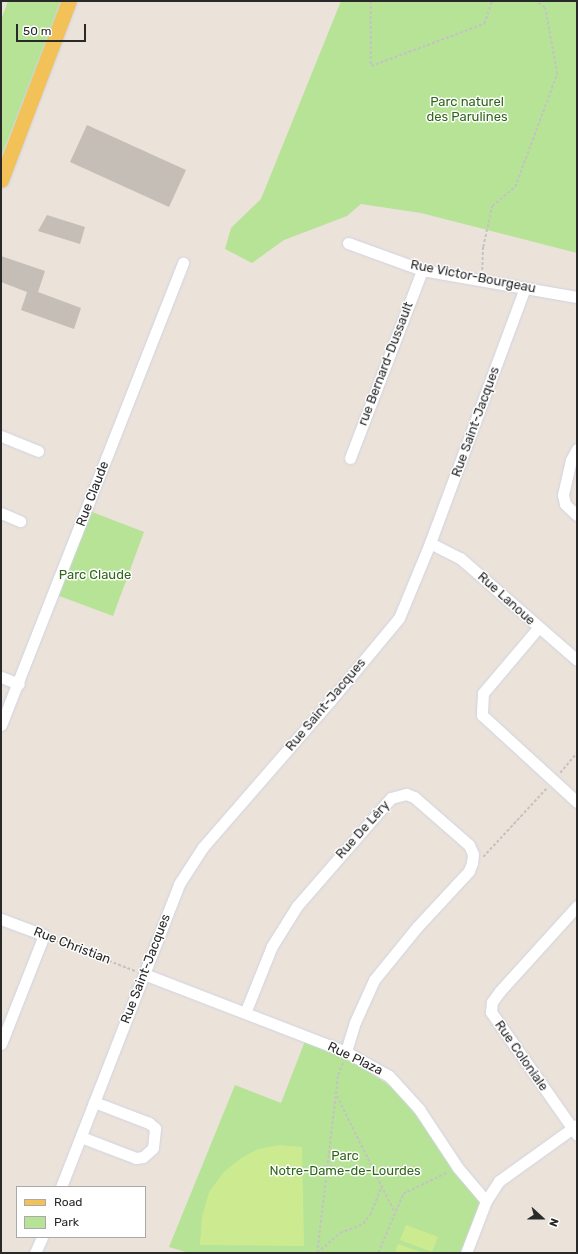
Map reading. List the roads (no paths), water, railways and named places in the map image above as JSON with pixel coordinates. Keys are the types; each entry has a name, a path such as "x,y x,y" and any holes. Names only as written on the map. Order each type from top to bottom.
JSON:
{"main road":[{"path":"1,180 69,1"}],"street":[{"name":"Rue Victor-Bourgeau","path":"348,243 422,270 577,297"},
{"name":"Rue Claude","path":"1,725 19,684 183,262"},
{"name":"rue Bernard-Dussault","path":"350,458 422,270"},
{"name":"Rue Saint-Jacques","path":"61,1186 179,884 202,847 330,702 398,618 430,543 525,288"},
{"path":"1,436 38,451"},
{"path":"577,449 571,460 563,495 565,504 577,515"},
{"path":"1,513 20,522"},
{"name":"Rue Lanoue","path":"430,543 460,558 538,628 577,660"},
{"path":"538,628 483,693 482,715 577,802"},
{"path":"1,677 19,684"},
{"name":"Rue De Léry","path":"245,1013 272,946 297,906 391,798 406,794 414,797 469,845 473,854 472,863 469,871 417,927 374,980 355,1022 346,1052"},
{"name":"Rue Coloniale","path":"576,1129 491,1012 492,1002 500,991 577,906"},
{"name":"Rue Christian","path":"1,919 44,935 1,1044"},
{"name":"Rue Plaza","path":"144,974 346,1052 388,1076 419,1109 458,1168 486,1201"},
{"path":"81,1137 136,1158 143,1157 153,1148 155,1128 149,1123 94,1102"},
{"path":"466,1253 486,1201 499,1181 576,1129"},
{"path":"37,1252 42,1238"}],"park label":[{"name":"Parc naturel des Parulines","path":"467,110"},
{"name":"Parc Claude","path":"95,575"},
{"name":"Parc Notre-Dame-de-Lourdes","path":"345,1164"}]}
